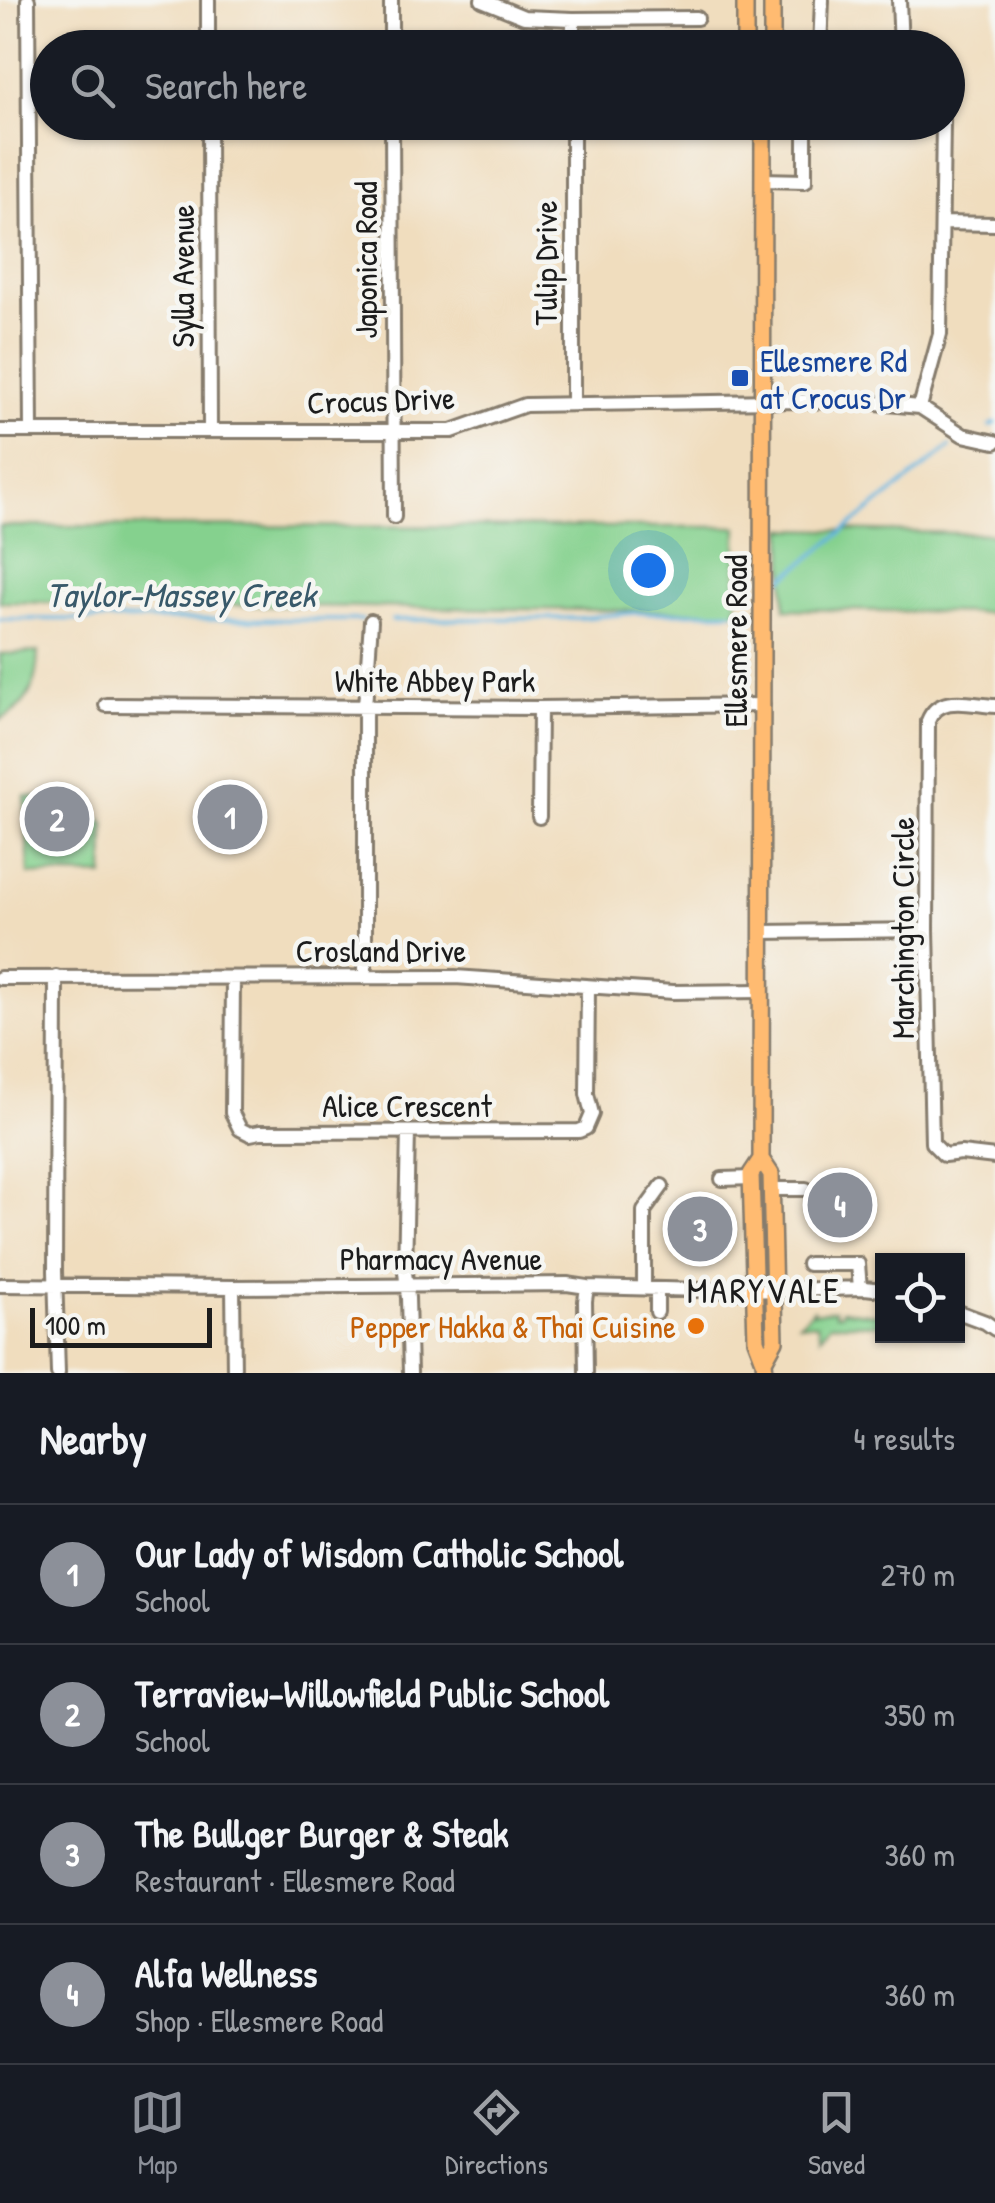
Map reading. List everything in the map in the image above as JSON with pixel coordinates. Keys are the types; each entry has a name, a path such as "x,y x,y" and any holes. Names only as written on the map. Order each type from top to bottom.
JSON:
{"main road":[{"path":"744,0 745,30"},
{"path":"772,0 772,30"},
{"name":"Ellesmere Road","path":"762,140 762,991 760,1159 752,1178 756,1340 765,1367"},
{"name":"Ellesmere Road","path":"760,1159 771,1174 776,1341 765,1367"}],"street":[{"path":"28,0 31,431"},
{"path":"208,0 208,30"},
{"path":"390,0 391,30"},
{"path":"482,0 524,17 697,18"},
{"path":"821,30 822,0"},
{"path":"898,0 900,30"},
{"path":"573,20 573,30"},
{"name":"Sylla Avenue","path":"208,140 210,430"},
{"name":"Japonica Road","path":"392,140 394,517"},
{"name":"Tulip Drive","path":"573,140 573,403"},
{"path":"762,180 805,181 805,140"},
{"path":"942,140 940,334 920,407 963,434 995,442"},
{"path":"942,222 995,224"},
{"name":"Crocus Drive","path":"0,432 452,431 518,406 573,403 865,402 920,407"},
{"path":"365,976 365,708 371,621"},
{"name":"Marchington Circle","path":"995,706 964,702 942,705 935,708 928,722 927,930 932,1143 944,1155 995,1157"},
{"name":"White Abbey Park","path":"106,705 763,706"},
{"path":"538,817 540,708"},
{"path":"761,932 927,930"},
{"path":"56,976 54,1274 58,1373"},
{"name":"Crosland Drive","path":"0,978 487,978 673,992 762,991"},
{"name":"Alice Crescent","path":"233,978 232,1113 240,1129 250,1134 571,1132 586,1128 592,1114 588,1094 588,987"},
{"path":"408,1132 405,1272 410,1373"},
{"path":"722,1179 752,1178"},
{"path":"658,1312 650,1288 644,1211 662,1186"},
{"path":"771,1189 806,1189"},
{"path":"808,1264 858,1264 860,1288"},
{"name":"Pharmacy Avenue","path":"0,1285 567,1284 875,1289"},
{"path":"234,1287 234,1373"},
{"path":"586,1373 587,1287"},
{"path":"965,1315 995,1329"}],"green space":[{"path":"0,526 737,527 737,612 0,602"},
{"path":"784,529 995,534 995,613 785,609"},
{"path":"38,652 30,692 18,708 0,720 0,654"},
{"path":"25,796 80,801 105,823 104,876 29,874"},
{"path":"813,1310 875,1314 875,1324 830,1324 820,1337 817,1324 799,1323"}],"waterway":[{"name":"Taylor-Massey Creek","path":"990,426 995,423"},
{"name":"Taylor-Massey Creek","path":"783,579 950,447"},
{"name":"Taylor-Massey Creek","path":"392,620 732,612"},
{"name":"Taylor-Massey Creek","path":"0,619 362,620"}],"place":[{"name":"Ellesmere Rd at Crocus Dr","path":"740,378"},
{"name":"Our Lady of Wisdom Catholic School","path":"230,817"},
{"name":"Terraview-Willowfield Public School","path":"57,819"},
{"name":"Alfa Wellness","path":"840,1205"},
{"name":"The Bullger Burger & Steak","path":"700,1229"},
{"name":"Pepper Hakka & Thai Cuisine","path":"696,1326"}],"district":[{"name":"MARYVALE","path":"764,1290"}]}
